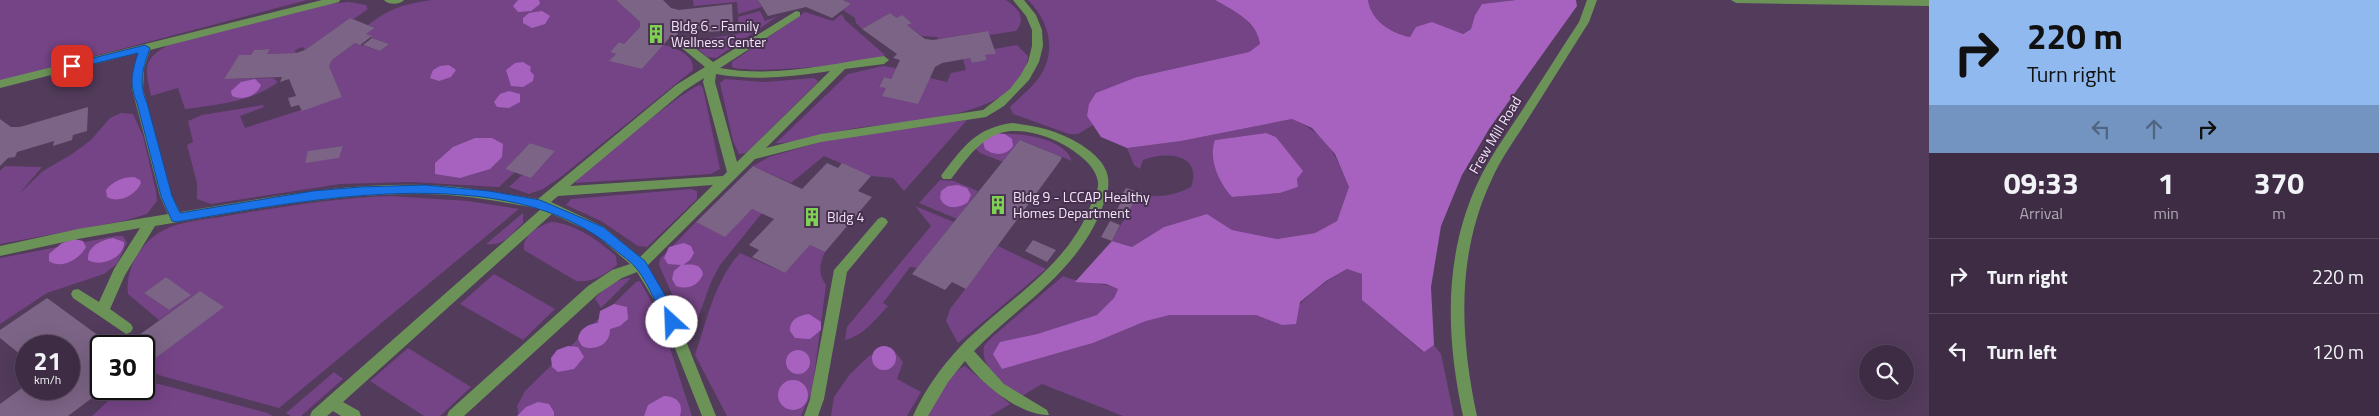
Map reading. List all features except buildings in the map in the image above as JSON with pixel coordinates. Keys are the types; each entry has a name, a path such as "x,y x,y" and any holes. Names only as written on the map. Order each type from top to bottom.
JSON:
{"street":[{"path":"0,84 335,0"},
{"path":"389,0 399,0"},
{"path":"752,156 821,138 986,113 999,106 1019,86 1035,62 1038,36 1030,11 1018,0"},
{"name":"Frew Mill Road","path":"1470,416 1462,382 1456,337 1456,296 1460,258 1469,221 1481,188 1497,158 1584,22 1592,0"},
{"path":"1736,0 1929,3"},
{"path":"317,416 545,206 555,192 680,88 796,14"},
{"path":"680,42 717,71 757,75 784,74 884,60"},
{"path":"145,48 136,74 136,90 142,103 166,196 176,218"},
{"path":"454,416 593,290 618,274 640,265 841,67"},
{"path":"712,68 709,82 731,177"},
{"path":"920,416 942,376 965,351 1012,307 1046,280 1074,251 1093,221 1104,183 1098,165 1076,146 1039,130 1014,127 999,129 977,139 947,176"},
{"path":"555,192 731,177"},
{"path":"0,251 78,234 313,195 360,191 425,189 489,195 545,206 599,230 640,265 665,306 709,416"},
{"path":"102,311 119,273 151,222"},
{"path":"812,416 817,399 841,270 882,222"},
{"path":"78,294 126,328"},
{"path":"965,351 982,374 1014,401 1042,415"},
{"path":"332,402 354,416"}],"shaded area":[{"path":"0,0 307,0 0,81"},
{"path":"432,0 616,0 640,22 640,27 624,44 619,42 610,52 616,54 610,61 642,69 663,45 688,56 693,65 693,70 562,176 543,189 529,194 509,187 522,175 531,177 555,151 530,143 505,169 515,172 499,187 410,182 340,184 211,204 197,199 197,183 187,145 193,142 188,121 202,115 263,105 264,107 240,116 245,128 342,97 329,66 332,60 355,43 380,51 389,44 366,34 375,28 368,25 383,14 405,5","holes":["343,146 339,158 305,162 309,151"]},
{"path":"518,0 539,0 540,4 531,11 518,12 513,6"},
{"path":"693,0 758,0 762,7 738,14 737,2 694,6"},
{"path":"843,0 1006,0 1020,14 1021,22 1016,31 989,35 987,31 939,39 937,37 922,36 907,25 912,22 902,16 897,18 890,13 862,29 856,23 855,18 843,10 851,4"},
{"path":"1028,0 1215,0 1244,17 1258,34 1260,44 1249,52 1137,77 1087,115 1093,125 1078,134 1069,134 1013,114 1010,107 1040,76 1048,56 1049,46 1046,26"},
{"path":"1215,0 1368,0 1373,14 1383,25 1410,37 1416,27 1432,22 1463,34 1471,29 1475,15 1482,4 1516,0 1576,0 1577,6 1489,129 1462,175 1441,226 1431,287 1434,345 1424,352 1362,300 1362,274 1347,269 1326,281 1300,302 1296,324 1282,325 1256,315 1170,315 1146,321 1093,343 1002,369 993,354 1000,342 1037,334 1097,315 1114,298 1118,289 1106,284 1075,282 1112,241 1132,247 1164,227 1207,214 1232,230 1277,239 1315,233 1337,221 1349,187 1335,154 1312,128 1292,119 1181,141 1127,148 1101,137 1087,116 1089,104 1096,93 1137,77 1249,52 1260,44 1254,29 1244,18"},
{"path":"1368,0 1516,0 1482,4 1475,15 1471,29 1462,34 1432,22 1411,37 1383,25 1373,14"},
{"path":"349,2 366,5 368,9 354,19 350,18 305,50 303,47 295,50 296,53 267,54 270,49 254,50 251,55 239,55 224,79 273,78 278,82 268,89 233,102 185,109 178,88 151,96 147,78 147,66 154,55 168,45 324,4"},
{"path":"542,11 550,16 545,24 532,28 523,23 523,18 529,13"},
{"path":"760,11 765,21 778,16 716,58 707,57 689,41 739,34 738,17"},
{"path":"805,12 833,21 842,14 845,20 885,55 857,62 784,69 761,70 732,67 732,62"},
{"path":"1017,45 1028,56 1021,77 1005,94 982,106 926,120 851,129 804,140 776,143 848,74 883,66 896,68 891,79 884,77 879,86 886,88 882,96 930,78 947,82 951,73 966,70 963,59 970,58 972,63 987,60 985,55 996,54 994,49"},
{"path":"523,62 531,67 530,71 534,75 533,81 523,87 511,86 506,70 515,63"},
{"path":"449,65 456,70 451,77 439,81 430,78 433,70 440,66"},
{"path":"814,78 818,81 816,84 746,153 739,154 733,141 720,83 725,79 765,82"},
{"path":"255,79 261,85 253,95 245,98 232,96 231,91 241,82"},
{"path":"700,85 703,88 720,169 711,174 575,183 636,130 677,99"},
{"path":"509,91 520,94 520,102 509,108 497,107 494,102 500,94"},
{"path":"121,113 133,114 143,136 157,201 147,214 123,221 0,244 0,171 5,166 42,167 19,194 43,171 91,140 110,118"},
{"path":"1292,119 1304,125 1322,138 1334,154 1349,187 1337,221 1315,233 1277,239 1232,230 1207,214 1164,227 1132,247 1112,241 1134,201 1144,203 1148,195 1165,196 1191,187 1193,176 1192,168 1187,162 1171,156 1152,157 1143,160 1140,169 1134,165 1127,148 1181,141","holes":["1266,133 1276,137 1302,170 1297,179 1298,187 1280,193 1232,197 1215,140"]},
{"path":"967,120 904,191 893,178 871,176 824,156 791,183 753,166 769,157 831,139"},
{"path":"996,133 1005,134 1012,139 1013,146 1007,152 996,154 985,149 983,142"},
{"path":"1266,133 1276,137 1303,171 1297,179 1298,187 1280,193 1232,197 1223,185 1216,170 1213,155 1215,140"},
{"path":"994,135 1025,135 1054,143 1068,154 1072,161 1021,140 1003,162 980,153 976,149 977,143"},
{"path":"475,138 492,138 503,144 502,157 490,169 460,178 435,174 435,163 453,147"},
{"path":"134,177 140,180 141,183 131,195 121,199 107,197 106,190 112,184 122,179"},
{"path":"940,180 954,181 978,191 957,219 919,203"},
{"path":"958,185 967,188 971,195 968,202 957,207 945,205 940,198 941,191 948,186"},
{"path":"691,189 697,191 697,199 647,247 638,246 601,221 566,205 571,199"},
{"path":"390,196 468,201 519,209 279,408 155,373 155,358 223,307 200,291 159,320 128,294 129,277 134,261 150,239 173,226 200,220 308,203","holes":["166,277 190,295 169,310 144,293"]},
{"path":"915,206 954,222 917,268 910,267 883,303 888,306 878,317 863,331 845,340 847,327 931,226"},
{"path":"752,209 762,213 720,265 711,282 691,337 659,265 660,259 696,222 725,236"},
{"path":"523,213 523,223 507,238 497,243 486,244"},
{"path":"552,222 570,226 595,239 616,256 617,265 598,278 576,281 524,250 524,245 529,235 537,228"},
{"path":"123,236 127,243 117,264 104,274 47,293 0,324 0,258"},
{"path":"113,238 124,242 121,252 105,262 99,263 88,260 88,255 93,247 104,240"},
{"path":"74,239 83,241 86,247 79,256 64,264 49,261 49,254 62,243"},
{"path":"684,243 691,246 694,253 690,260 683,265 698,266 703,274 698,282 685,288 676,286 672,279 674,271 681,265 668,264 664,258 669,247"},
{"path":"810,245 825,252 820,269 826,285 812,392 801,416 727,416 695,355 708,314 724,275 740,253 785,273"},
{"path":"998,246 1046,269 958,343 946,321 950,309"},
{"path":"1347,269 1362,274 1362,300 1423,352 1434,345 1441,354 1454,416 1123,416 1042,384 1020,397 995,376 984,355 984,346 992,337 1063,276 1118,289 1114,298 1098,315 1037,334 1000,342 1002,369 1093,343 1146,321 1170,315 1256,315 1282,325 1311,294 1327,281"},
{"path":"494,274 555,309 523,340 460,304"},
{"path":"631,278 601,308 595,299 602,292 616,282"},
{"path":"640,281 664,330 692,416 519,416 517,406 525,391 636,282"},
{"path":"614,304 627,307 628,319 620,326 610,329 610,334 605,343 592,348 582,346 578,339 582,330 598,323 600,311"},
{"path":"809,314 821,322 821,330 810,339 795,338 790,331 791,324 798,317"},
{"path":"568,346 578,347 584,357 574,369 558,372 552,367 551,358 557,350"},
{"path":"884,346 889,347 895,353 895,363 889,369 884,370 879,369 873,363 872,358 873,353 879,347"},
{"path":"891,347 903,362 897,379 921,392 907,416 831,416 834,397 850,374 869,356"},
{"path":"408,348 471,387 440,416 424,416 370,381"},
{"path":"798,350 803,351 809,357 809,367 803,373 798,374 793,373 787,367 786,362 787,357 793,351"},
{"path":"965,366 1010,404 990,416 928,416 954,374"},
{"path":"334,372 343,379 301,416 291,416 286,413"},
{"path":"793,380 804,384 808,395 804,406 793,410 782,406 778,395 782,384"},
{"path":"155,383 273,416 92,416 109,400 155,400"},
{"path":"664,396 672,397 678,401 681,407 680,416 644,416 648,405"},
{"path":"538,402 549,404 554,412 554,416 517,416 526,407"}],"place":[{"name":"Bldg 6 - Family Wellness Center","path":"656,34"},
{"name":"Bldg 9 - LCCAP Healthy Homes Department","path":"998,205"},
{"name":"Bldg 4","path":"812,217"}],"route":[{"path":"72,66 145,48 136,74 136,90 142,103 166,196 176,218 313,195 360,191 425,189 489,195 545,205 599,230 640,265 665,306 672,322"}]}
